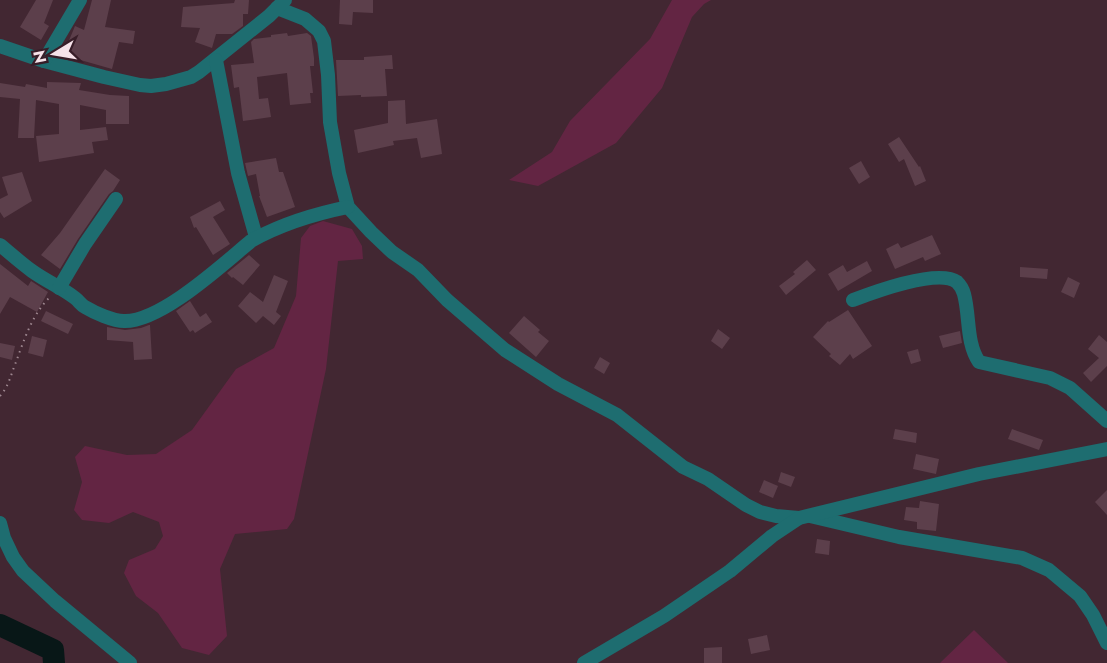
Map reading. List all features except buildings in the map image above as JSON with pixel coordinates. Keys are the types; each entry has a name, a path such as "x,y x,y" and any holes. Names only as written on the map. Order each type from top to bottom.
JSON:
{"street":[{"path":"44,61 80,0"},
{"path":"0,46 44,61 127,83 151,86 166,84 191,77 216,60 281,4 319,31 324,41 330,122 348,207 392,252 418,270 447,300 505,350 558,384 616,415 683,467 708,479 760,512 776,516 803,516 899,537 1022,558 1049,570 1080,596 1093,615 1107,643"},
{"path":"216,60 238,173 256,237"},
{"path":"59,288 85,244 116,199"},
{"path":"0,245 32,271 84,306 99,314 123,321 137,319 158,310 185,294 256,237 289,223 348,207"},
{"path":"853,300 883,289 928,278 946,278 958,282 963,292 972,353 979,362 1050,378 1070,388 1107,421"},
{"path":"584,663 711,584 772,536 803,516 979,474 1107,448"},
{"path":"0,523 13,557 31,579 130,663"}],"path":[{"path":"0,396 7,388 25,338 44,303 59,288"}],"shaded area":[{"path":"672,0 711,0 692,17 662,88 616,143 538,186 509,180 552,152 570,121 650,39"},
{"path":"323,221 352,229 362,246 363,259 338,261 326,369 294,519 287,529 235,534 220,569 227,636 209,655 182,648 158,613 136,596 124,573 129,560 155,549 163,536 159,522 133,512 109,523 82,520 74,510 82,482 75,457 85,446 127,455 156,454 192,430 236,369 274,348 296,296 301,238 310,226"},
{"path":"974,630 1008,663 940,663"}],"waterway":[{"path":"0,625 53,650 54,663"}]}
